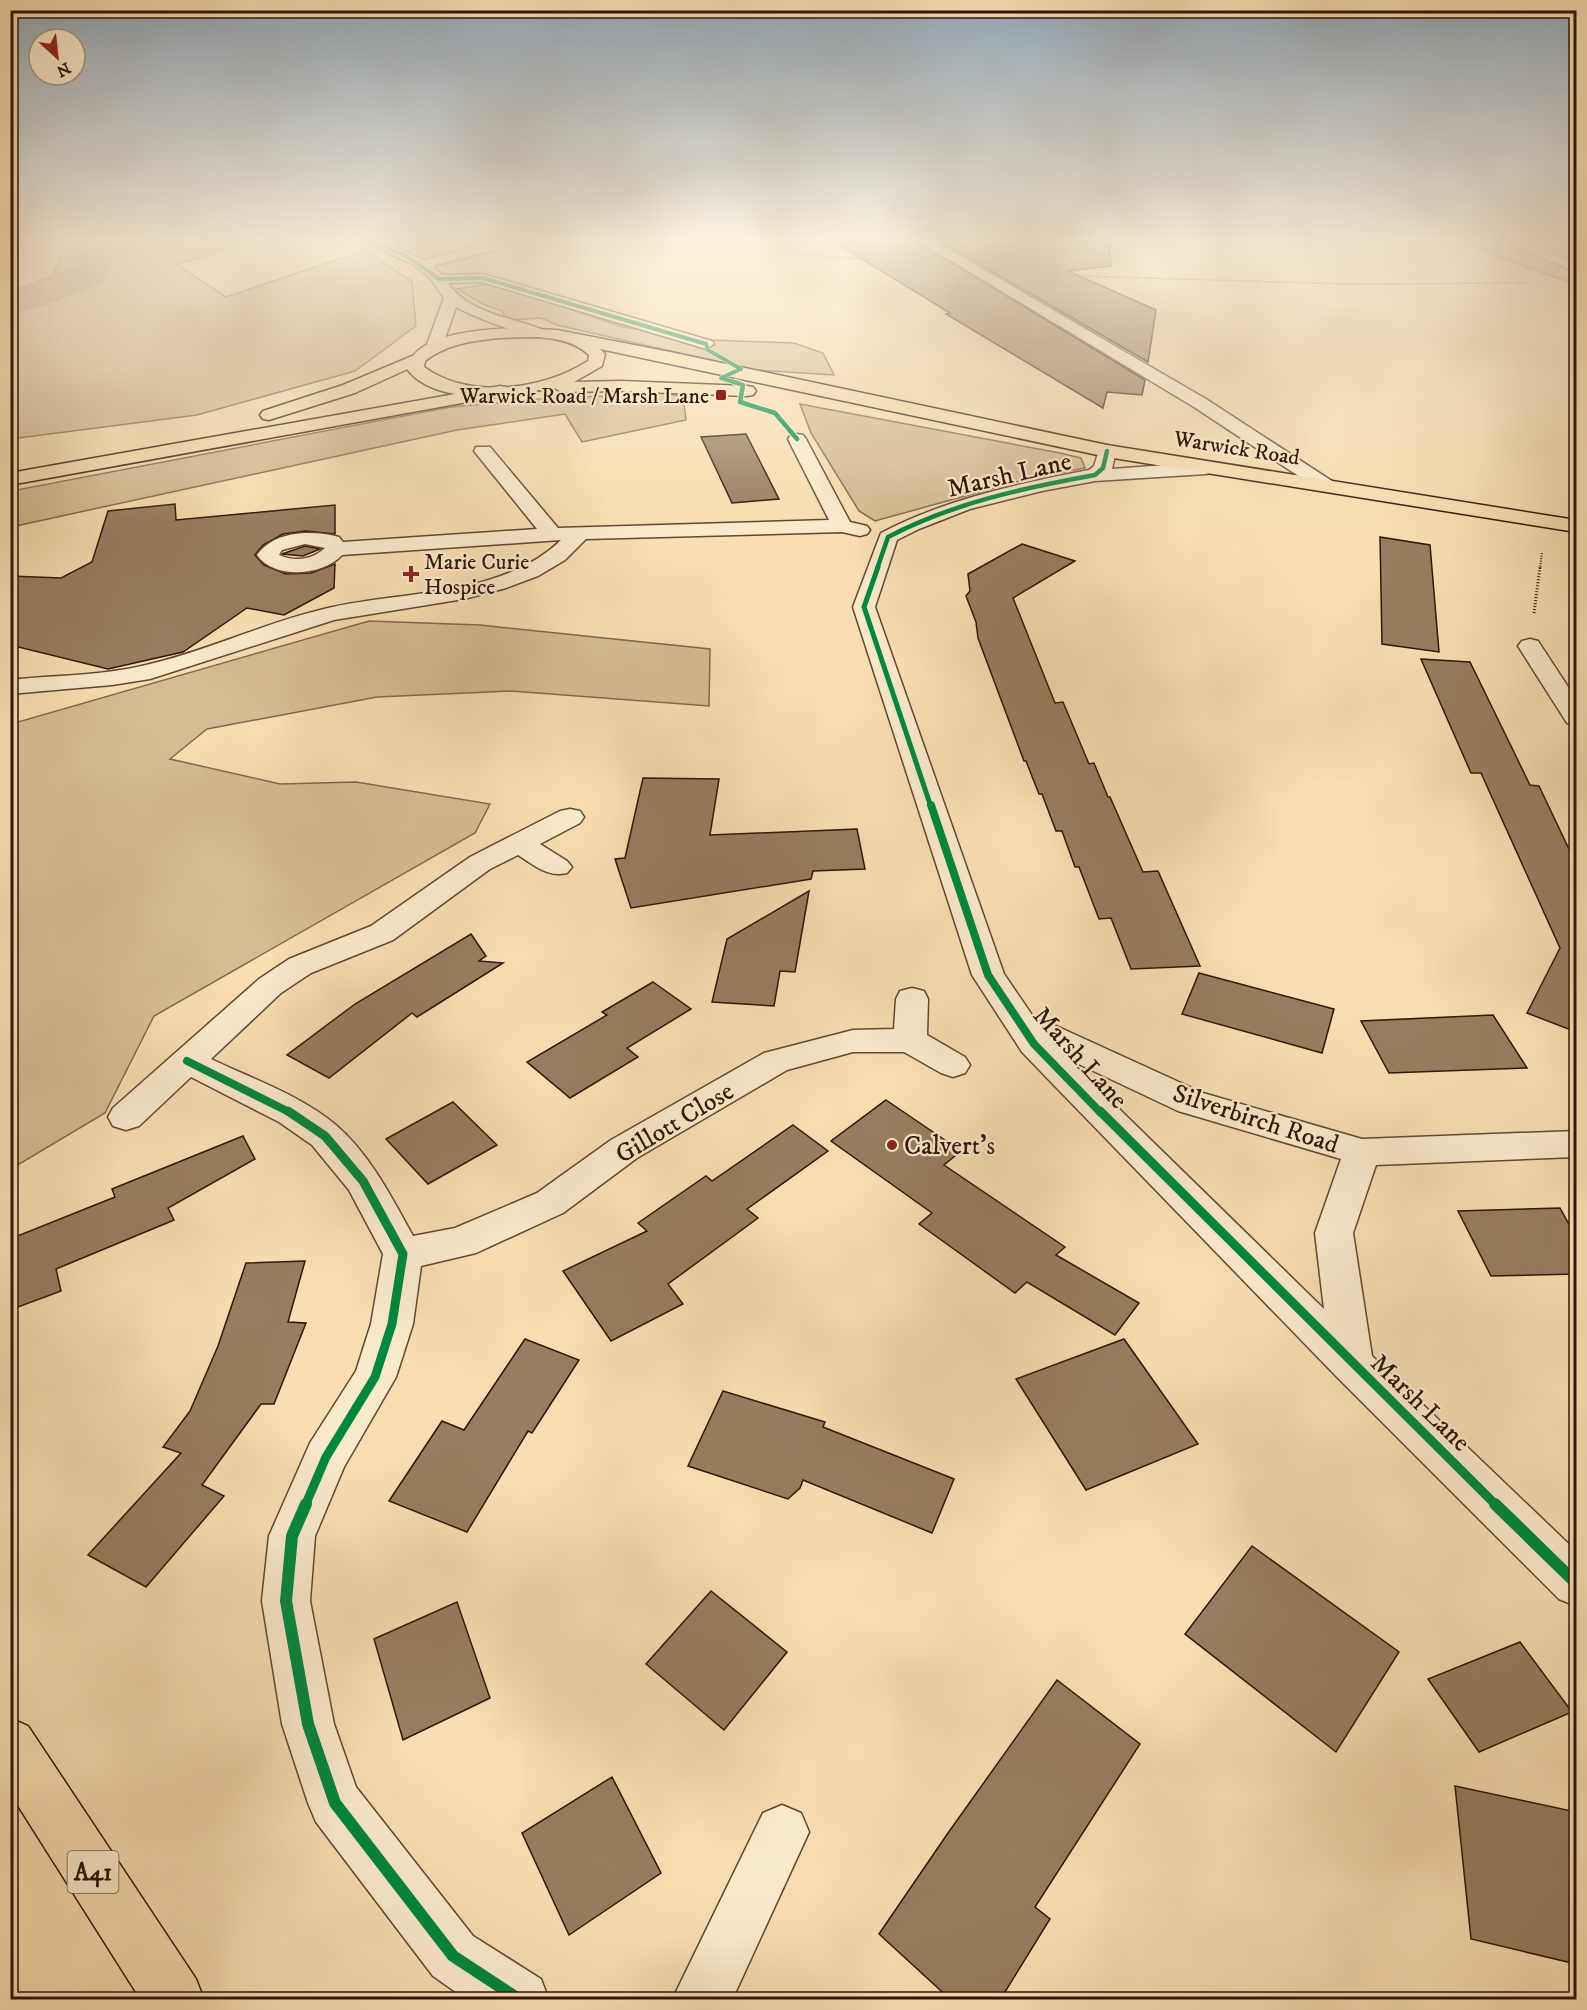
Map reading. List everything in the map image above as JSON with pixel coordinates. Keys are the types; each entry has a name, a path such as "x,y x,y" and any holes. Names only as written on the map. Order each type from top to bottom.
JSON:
{"main road":[{"name":"Warwick Road","path":"434,347 482,335 538,333 670,357 892,407 1107,451 1576,526"},
{"path":"10,479 500,391 543,387 577,376 596,363 597,354 590,346 575,339"},
{"path":"53,453 180,435 270,415 349,389 417,359 434,347"},
{"path":"417,359 415,369 424,378 442,386 500,391"},
{"name":"Warwick Road","path":"543,387 621,386 742,390 892,407"},
{"name":"A41","path":"10,1744 175,2000"}],"street":[{"path":"434,347 439,333"},
{"path":"668,333 706,344"},
{"path":"1081,333 1200,403 1325,485"},
{"path":"797,438 843,526"},
{"path":"483,451 552,534"},
{"name":"Marsh Lane","path":"1095,475 1103,468 1107,451"},
{"name":"Marsh Lane","path":"1206,468 1095,475 1018,489 935,513 888,537 864,607 988,975 1034,1044 1352,1364 1576,1583"},
{"path":"336,549 552,534 843,526 888,537"},
{"path":"11,687 150,672 330,614 361,607 470,592 508,580 552,560 570,546 580,533"},
{"path":"1530,645 1576,718"},
{"path":"126,1117 270,986 300,966 382,933 480,863 570,817"},
{"path":"518,843 556,867"},
{"path":"912,999 910,1040 953,1065"},
{"name":"Silverbirch Road","path":"1021,1022 1191,1102 1362,1152 1576,1144"},
{"name":"Gillott Close","path":"403,1254 462,1242 550,1203 624,1149 776,1061 853,1041 910,1040"},
{"path":"187,1061 291,1113 325,1136 363,1181 403,1254 392,1324 375,1377 326,1457 292,1536 286,1601 308,1724 335,1803 453,1956 520,2000"},
{"name":"Silverbirch Road","path":"1352,1364 1334,1233 1362,1152"},
{"path":"701,2000 782,1832"}],"path":[{"path":"1530,645 1545,521"}],"shaded area":[{"path":"11,333 407,333 355,371 197,415 11,439"},
{"path":"591,333 661,333 709,340 794,343 823,353 834,375 754,370"},
{"path":"666,393 683,397 686,420 582,442 565,414 457,430 11,527 11,491 451,407 539,399"},
{"path":"800,404 1060,453 1081,458 1085,468 1023,480 875,521 859,511 811,433"},
{"path":"369,621 480,625 710,649 709,706 511,691 377,697 207,729 170,759 280,784 356,782 490,804 475,833 154,1016 105,1113 11,1169 11,724"}],"building":[{"path":"977,333 1067,333 1145,380 1142,395 1107,392 1103,408"},
{"path":"1098,333 1152,333 1148,362"},
{"path":"746,434 779,499 732,503 701,437"},
{"path":"175,504 176,520 335,505 335,534 306,531 283,534 263,545 255,555 264,565 286,574 311,573 335,564 334,588 284,615 247,608 183,652 108,669 10,645 10,576 61,578 92,562 108,511"},
{"path":"1380,537 1430,545 1439,652 1382,644"},
{"path":"1022,544 1075,561 1013,598 1055,703 1063,702 1089,764 1094,763 1143,872 1158,871 1200,966 1131,969 1111,918 1099,919 1079,867 1075,867 1062,831 1056,831 1042,794 1039,794 1026,761 1024,761 978,638 976,622 966,596 970,591 968,574"},
{"path":"305,546 320,549 303,556 282,554"},
{"path":"1421,659 1470,662 1530,785 1539,786 1576,864 1576,1032 1527,1013 1560,948 1481,773 1471,773"},
{"path":"643,778 719,779 710,835 857,829 865,869 813,871 811,879 631,908 615,859 625,858"},
{"path":"809,891 795,972 780,971 774,1006 712,1002 727,939"},
{"path":"471,934 486,956 479,961 503,963 417,1017 412,1013 329,1078 287,1055 355,1004"},
{"path":"1199,973 1334,1009 1322,1053 1182,1014"},
{"path":"653,982 691,1009 627,1048 638,1057 570,1098 527,1062 607,1015 602,1012"},
{"path":"1493,1015 1527,1068 1389,1073 1361,1021"},
{"path":"886,1100 961,1151 944,1165 1065,1247 1056,1255 1139,1303 1115,1335 1027,1282 1015,1293 919,1224 932,1213 831,1141"},
{"path":"453,1102 497,1145 428,1184 386,1139"},
{"path":"793,1125 828,1151 747,1209 758,1218 668,1284 683,1304 611,1341 563,1271 647,1231 638,1223 706,1176 712,1181"},
{"path":"243,1136 255,1159 168,1208 174,1220 56,1269 61,1291 10,1310 10,1239 115,1197 112,1189"},
{"path":"1560,1208 1576,1237 1576,1274 1491,1276 1458,1211"},
{"path":"305,1261 288,1322 306,1323 274,1404 261,1404 202,1485 224,1496 146,1587 88,1555 181,1453 163,1447 190,1411 218,1346 246,1263"},
{"path":"525,1339 579,1360 532,1433 528,1431 467,1532 389,1501 442,1421 464,1430"},
{"path":"1124,1339 1198,1444 1086,1490 1016,1379"},
{"path":"723,1391 825,1422 823,1427 954,1479 932,1533 803,1480 800,1488 788,1499 688,1466"},
{"path":"1252,1546 1399,1652 1336,1752 1185,1634"},
{"path":"711,1591 787,1652 724,1730 646,1664"},
{"path":"457,1602 490,1698 403,1740 374,1639"},
{"path":"1520,1642 1572,1712 1479,1752 1428,1679"},
{"path":"1057,1680 1140,1744 1035,1907 1050,1919 1000,2000 951,2000 879,1934"},
{"path":"612,1777 661,1873 569,1935 522,1833"},
{"path":"1455,1786 1576,1812 1576,1964 1471,1939"}],"cycle path":[{"path":"668,333 706,344 708,350 741,369 721,378 743,385 740,402 775,413 797,439"},
{"path":"1107,451 1103,468 1095,475 988,497 937,514 888,537 864,607 988,975 1034,1044 1060,1071 1352,1364 1576,1583"},
{"path":"187,1061 292,1113 325,1136 363,1181 403,1254 392,1324 375,1377 326,1457 292,1536 286,1601 308,1724 335,1803 453,1956 520,2000"}],"place":[{"name":"Warwick Road / Marsh Lane","path":"721,395"},
{"name":"Marie Curie Hospice","path":"411,574"},
{"name":"Calvert's","path":"892,1145"}]}
